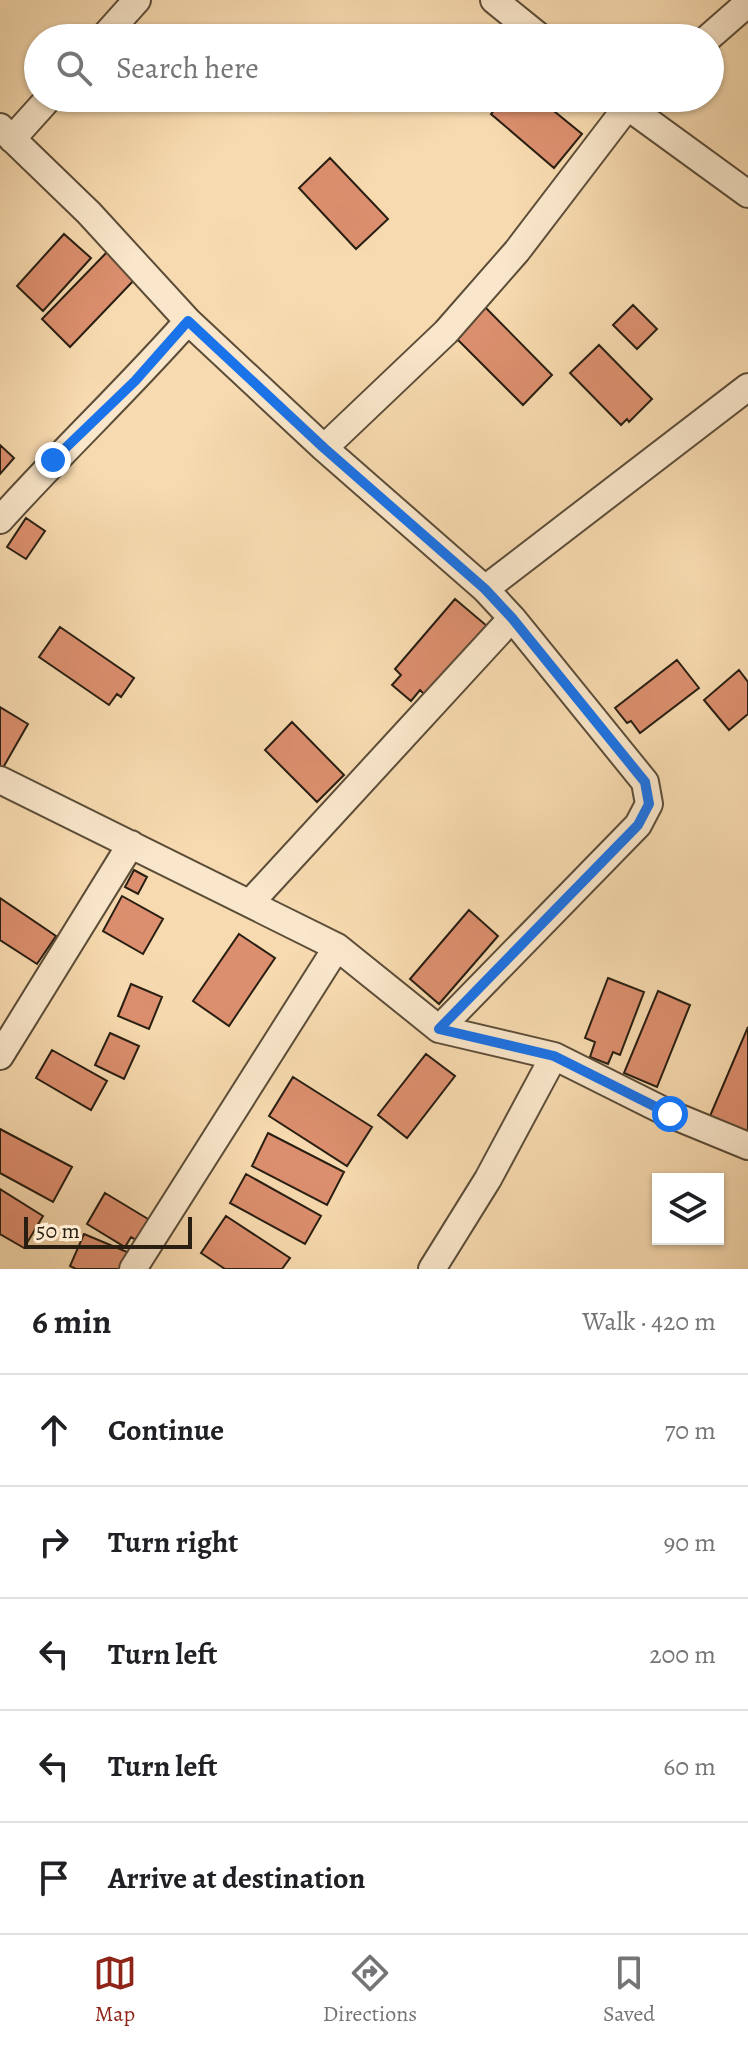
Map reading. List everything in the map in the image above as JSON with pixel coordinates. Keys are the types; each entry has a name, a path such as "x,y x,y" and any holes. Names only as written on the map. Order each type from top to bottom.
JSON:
{"street":[{"path":"116,24 137,0"},
{"path":"494,0 524,24"},
{"path":"724,24 748,3"},
{"path":"32,112 6,133 89,213 188,321 324,448 485,589 645,782 649,804 638,825 439,1029"},
{"path":"324,448 446,332 517,251 619,112"},
{"path":"641,112 748,194"},
{"path":"0,520 53,460 135,381 188,321"},
{"path":"485,589 748,387"},
{"path":"250,903 512,618"},
{"path":"0,780 337,947 439,1029 554,1056 670,1114 748,1146"},
{"path":"0,1056 131,844"},
{"path":"133,1269 337,947"},
{"path":"432,1269 488,1179 554,1056"}],"building":[{"path":"555,112 582,134 554,168 491,114"},
{"path":"330,158 388,219 356,249 299,188"},
{"path":"64,234 91,258 43,311 17,286"},
{"path":"109,250 137,277 70,347 42,319"},
{"path":"483,305 552,375 523,405 453,335"},
{"path":"633,305 657,329 637,349 613,325"},
{"path":"599,345 652,399 629,422 627,419 621,425 570,373"},
{"path":"0,445 14,458 0,474"},
{"path":"26,518 45,531 26,559 7,547"},
{"path":"455,599 487,626 427,697 420,690 411,701 392,685 401,675 395,669"},
{"path":"60,627 134,678 121,697 117,694 109,705 39,657"},
{"path":"677,660 699,688 640,733 615,708"},
{"path":"739,670 748,682 748,714 729,730 704,700"},
{"path":"0,707 28,724 0,773"},
{"path":"292,722 344,775 317,802 265,750"},
{"path":"134,870 147,877 138,894 125,887"},
{"path":"122,896 163,919 143,954 103,931"},
{"path":"0,898 56,936 37,964 0,940"},
{"path":"469,910 498,936 439,1004 410,979"},
{"path":"239,934 275,958 229,1026 193,1001"},
{"path":"608,978 644,992 620,1055 613,1052 608,1064 590,1057 595,1042 585,1038"},
{"path":"131,984 162,997 149,1029 118,1016"},
{"path":"658,991 690,1005 657,1087 624,1073"},
{"path":"748,1027 748,1129 747,1132 710,1116"},
{"path":"110,1033 139,1046 124,1079 95,1065"},
{"path":"52,1050 107,1081 91,1110 36,1078"},
{"path":"426,1054 455,1076 407,1138 378,1115"},
{"path":"293,1077 372,1127 347,1166 269,1116"},
{"path":"0,1129 72,1167 53,1202 0,1173"},
{"path":"268,1133 344,1172 327,1205 252,1166"},
{"path":"246,1174 321,1216 305,1244 230,1203"},
{"path":"0,1189 43,1216 24,1248 0,1234"},
{"path":"105,1193 153,1222 141,1243 131,1237 125,1247 87,1224"},
{"path":"226,1216 290,1258 282,1269 225,1269 201,1253"},
{"path":"84,1234 132,1254 125,1269 76,1269 70,1266"}],"route":[{"path":"53,460 135,381 188,321 324,448 485,589 645,782 649,804 638,825 439,1029 554,1056 670,1114"}]}
